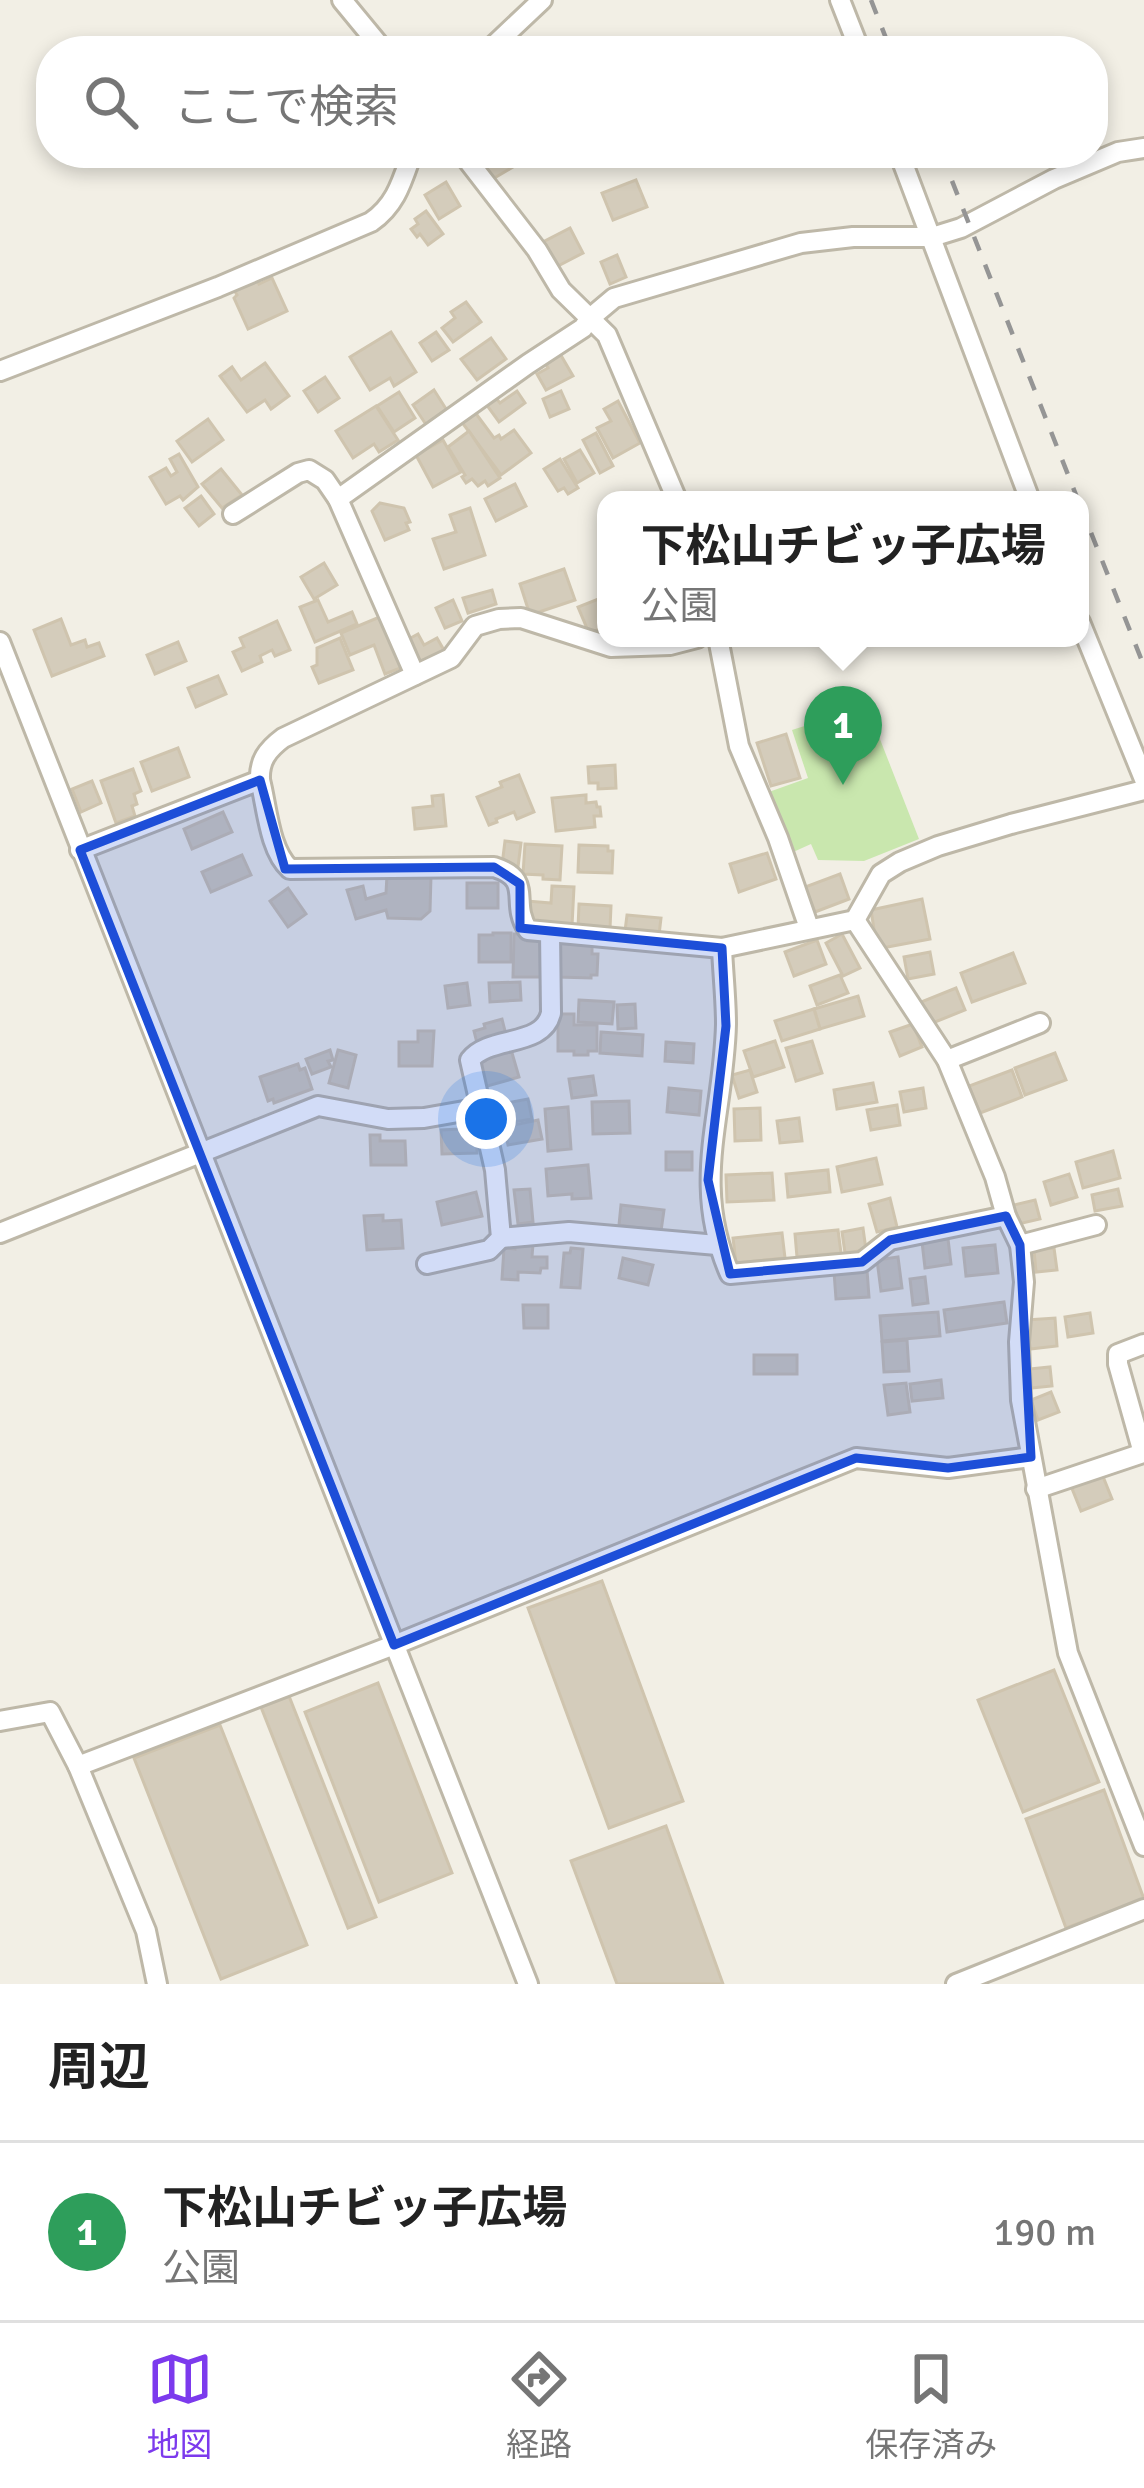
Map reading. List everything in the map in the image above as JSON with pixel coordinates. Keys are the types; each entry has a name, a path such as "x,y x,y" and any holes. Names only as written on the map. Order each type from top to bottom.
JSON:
{"street":[{"path":"342,0 372,36"},
{"path":"504,36 542,0"},
{"path":"840,0 854,36"},
{"path":"1108,156 1144,148"},
{"path":"0,371 197,296 371,222 397,197 407,168"},
{"path":"474,168 537,250 561,290 607,335 673,491"},
{"path":"905,168 1027,491"},
{"path":"338,499 583,328 614,298 801,243 853,237 932,237 961,228 1080,168"},
{"path":"233,514 298,473 309,470 325,480 338,499 415,675"},
{"path":"597,642 521,618 475,626 451,658 283,738 260,766 283,863 290,869 494,867 511,872 520,884 520,911 528,930 550,934 722,948 855,920"},
{"path":"0,642 528,1984"},
{"path":"1089,644 1144,779"},
{"path":"720,647 740,746 809,928"},
{"path":"80,850 260,780"},
{"path":"855,920 881,874 900,862 1011,824 1144,790"},
{"path":"855,920 946,1060 1020,1245 1024,1282 1021,1400 1068,1654 1144,1846"},
{"path":"502,1238 495,1170 470,1060 478,1051 538,1032 548,1023 550,934"},
{"path":"722,948 726,1026 709,1180 717,1246 730,1274 862,1262 890,1240 1006,1216"},
{"path":"946,1060 1040,1023"},
{"path":"0,1233 318,1106 388,1119 481,1108"},
{"path":"1020,1245 1096,1226"},
{"path":"427,1264 489,1250 502,1238 569,1232 717,1246"},
{"path":"1036,1489 1144,1453 1118,1364 1118,1354 1144,1344"},
{"path":"78,1766 394,1645 856,1458 948,1468 1031,1457"},
{"path":"0,1721 50,1712 78,1766 146,1931 157,1984"},
{"path":"956,1984 1144,1909"}],"highlighted area":[{"path":"260,780 285,869 494,867 520,884 520,928 722,948 726,1026 708,1180 730,1274 862,1262 890,1240 1006,1216 1020,1245 1031,1457 948,1468 856,1458 394,1645 80,850"}],"green space":[{"path":"867,706 919,839 864,861 818,860 811,844 791,853 766,793 808,778 792,730"}],"building":[{"path":"484,168 511,168 491,180"},
{"path":"636,180 647,207 613,220 602,193"},
{"path":"446,182 460,206 439,219 425,195"},
{"path":"426,211 443,234 428,245 411,229"},
{"path":"570,228 583,253 556,267 543,242"},
{"path":"617,255 626,277 610,284 601,262"},
{"path":"255,276 259,284 272,278 287,311 248,329 232,286"},
{"path":"466,302 481,322 453,342 442,328 455,318 451,312"},
{"path":"391,332 416,372 394,386 390,378 370,390 350,357"},
{"path":"436,332 449,350 432,361 420,343"},
{"path":"491,338 506,359 477,380 461,359"},
{"path":"559,352 573,376 546,390 537,374 548,368 544,360"},
{"path":"265,363 289,396 271,409 265,400 247,412 220,376 232,367 241,380"},
{"path":"325,377 339,398 318,412 304,391"},
{"path":"434,390 448,412 427,426 413,405"},
{"path":"517,391 525,403 499,422 486,404 495,397 500,403"},
{"path":"561,391 569,409 550,417 543,399"},
{"path":"399,392 415,418 394,432 377,406"},
{"path":"618,401 640,443 613,458 597,428 611,421 604,409"},
{"path":"376,406 398,440 379,452 374,444 353,458 336,431"},
{"path":"474,411 494,438 514,430 531,453 501,475 461,421"},
{"path":"208,419 223,440 192,462 177,441"},
{"path":"469,431 500,478 488,486 485,481 478,486 472,479 466,483 448,447"},
{"path":"596,433 613,466 600,473 583,440"},
{"path":"443,440 461,472 433,487 416,455"},
{"path":"580,450 594,473 577,483 564,459"},
{"path":"179,454 198,487 183,500 180,496 166,504 150,477 166,468 171,476 177,472 170,459"},
{"path":"560,459 578,488 568,494 564,488 558,491 544,469"},
{"path":"221,469 242,495 222,508 202,484"},
{"path":"515,484 526,506 496,521 485,499"},
{"path":"201,496 214,514 199,526 185,508"},
{"path":"380,503 404,508 409,530 385,540 372,511"},
{"path":"470,508 485,555 444,569 433,539 456,532 450,515"},
{"path":"324,563 337,585 314,599 301,577"},
{"path":"564,569 575,600 530,615 520,584"},
{"path":"492,590 496,604 468,613 463,598"},
{"path":"318,600 328,622 352,612 357,624 315,642 300,607"},
{"path":"453,600 462,621 445,628 436,608"},
{"path":"597,600 597,630 589,633 578,607"},
{"path":"382,616 403,667 385,674 374,645 350,655 341,633"},
{"path":"61,619 71,645 85,640 87,647 99,643 104,656 52,676 34,630"},
{"path":"277,621 290,650 275,656 272,650 260,656 262,662 242,671 233,652 244,647 240,638"},
{"path":"418,634 424,645 437,638 445,652 418,666 405,641"},
{"path":"340,638 353,670 319,683 312,667 317,665 317,648"},
{"path":"178,642 186,661 155,674 147,655"},
{"path":"218,676 226,694 196,707 188,688"},
{"path":"786,734 800,778 771,786 757,743"},
{"path":"178,748 189,777 152,791 141,762"},
{"path":"615,765 616,788 598,789 598,783 589,783 588,767"},
{"path":"133,769 141,791 134,794 135,816 116,823 101,781"},
{"path":"519,775 534,812 517,819 514,812 489,825 477,797"},
{"path":"92,781 101,803 81,812 72,789"},
{"path":"443,795 446,826 415,829 413,808 433,806 432,796"},
{"path":"586,795 586,803 596,802 600,807 601,816 594,816 595,827 556,831 552,798"},
{"path":"223,812 232,832 192,849 184,829"},
{"path":"505,841 521,843 518,867 502,865"},
{"path":"525,844 562,846 560,880 523,874"},
{"path":"579,845 608,846 613,851 612,873 578,872"},
{"path":"767,853 776,879 739,892 730,864"},
{"path":"242,855 251,875 211,892 202,872"},
{"path":"840,874 849,899 815,912 805,887"},
{"path":"387,875 431,876 430,911 421,919 388,918 386,910 356,919 347,890 363,886 366,899 386,893"},
{"path":"467,883 498,883 498,908 467,908"},
{"path":"552,886 574,887 572,926 526,924 528,901 551,903"},
{"path":"288,888 306,914 288,927 270,901"},
{"path":"922,899 930,939 877,949 871,910"},
{"path":"579,904 611,906 610,929 578,928"},
{"path":"627,915 661,918 659,935 625,931"},
{"path":"511,933 511,962 479,962 479,935"},
{"path":"514,934 529,934 528,941 546,941 545,977 513,977"},
{"path":"842,934 860,968 843,976 826,943"},
{"path":"817,940 826,964 794,976 785,952"},
{"path":"560,942 592,944 592,954 598,954 597,975 558,977"},
{"path":"930,952 934,974 908,979 904,957"},
{"path":"1013,953 1025,983 972,1002 961,973"},
{"path":"840,975 848,993 817,1005 810,986"},
{"path":"520,982 521,1000 490,1002 489,983"},
{"path":"467,983 470,1005 448,1008 445,986"},
{"path":"956,988 965,1010 930,1024 921,1002"},
{"path":"858,996 864,1016 820,1029 814,1009"},
{"path":"579,1000 614,1002 612,1024 578,1022"},
{"path":"635,1004 636,1028 618,1029 617,1005"},
{"path":"814,1009 820,1029 782,1041 775,1021"},
{"path":"558,1014 574,1014 574,1025 597,1025 597,1051 574,1055 574,1051 558,1051"},
{"path":"502,1019 506,1035 477,1043 474,1031"},
{"path":"913,1024 922,1047 900,1056 890,1032"},
{"path":"418,1031 434,1031 432,1066 399,1066 399,1042 418,1042"},
{"path":"601,1032 643,1035 642,1056 600,1053"},
{"path":"775,1041 784,1067 753,1077 744,1051"},
{"path":"812,1041 822,1073 796,1081 786,1048"},
{"path":"666,1042 694,1044 693,1063 665,1061"},
{"path":"510,1046 519,1077 484,1087 477,1063 485,1061 483,1053"},
{"path":"330,1050 331,1067 312,1074 306,1059"},
{"path":"338,1050 356,1055 348,1088 329,1083"},
{"path":"1055,1053 1066,1080 1025,1095 1015,1068"},
{"path":"298,1064 300,1070 305,1068 312,1089 268,1101 260,1077"},
{"path":"750,1070 757,1092 739,1098 732,1075"},
{"path":"1012,1070 1022,1097 980,1113 969,1086"},
{"path":"593,1076 596,1095 572,1098 569,1079"},
{"path":"873,1083 877,1102 837,1109 834,1090"},
{"path":"669,1088 701,1091 699,1115 667,1112"},
{"path":"923,1088 926,1108 904,1112 900,1092"},
{"path":"528,1099 532,1119 490,1126 486,1107"},
{"path":"629,1101 630,1133 593,1134 592,1102"},
{"path":"897,1105 900,1125 871,1130 867,1110"},
{"path":"568,1107 571,1149 548,1151 545,1109"},
{"path":"760,1108 761,1140 735,1141 734,1109"},
{"path":"799,1118 802,1141 780,1143 777,1121"},
{"path":"538,1120 542,1139 508,1145 504,1127"},
{"path":"476,1123 477,1153 442,1154 441,1130"},
{"path":"370,1135 380,1135 380,1141 405,1141 406,1165 371,1165"},
{"path":"1113,1151 1120,1178 1083,1188 1076,1162"},
{"path":"666,1152 692,1152 692,1170 666,1170"},
{"path":"876,1158 882,1184 842,1192 837,1167"},
{"path":"588,1165 591,1198 548,1196 546,1169"},
{"path":"828,1170 830,1192 788,1197 786,1174"},
{"path":"772,1173 774,1200 727,1202 726,1175"},
{"path":"1069,1174 1077,1197 1051,1205 1044,1182"},
{"path":"530,1189 533,1222 518,1224 514,1190"},
{"path":"1118,1189 1122,1206 1095,1211 1092,1195"},
{"path":"476,1192 482,1216 442,1225 437,1202"},
{"path":"890,1198 897,1227 877,1232 869,1204"},
{"path":"1035,1200 1040,1219 1014,1225 1010,1206"},
{"path":"621,1205 664,1210 661,1231 619,1225"},
{"path":"383,1215 383,1221 401,1220 403,1248 367,1250 364,1216"},
{"path":"863,1228 866,1250 845,1253 842,1232"},
{"path":"838,1230 841,1253 797,1257 795,1234"},
{"path":"782,1233 785,1258 736,1263 733,1238"},
{"path":"948,1239 951,1264 925,1268 922,1242"},
{"path":"515,1243 533,1244 532,1257 547,1257 547,1268 540,1273 518,1272 518,1280 502,1279 504,1248 515,1249"},
{"path":"995,1245 998,1273 966,1276 963,1248"},
{"path":"1054,1248 1057,1270 1036,1272 1034,1250"},
{"path":"583,1249 580,1288 561,1287 564,1253"},
{"path":"898,1257 902,1288 881,1291 877,1260"},
{"path":"623,1258 653,1265 648,1285 619,1278"},
{"path":"867,1270 869,1297 836,1299 834,1272"},
{"path":"925,1277 928,1303 913,1305 910,1279"},
{"path":"1004,1302 1007,1323 947,1332 944,1310"},
{"path":"523,1305 548,1305 548,1328 524,1328"},
{"path":"938,1312 940,1336 882,1341 880,1316"},
{"path":"1090,1313 1093,1333 1068,1337 1065,1317"},
{"path":"1055,1318 1057,1346 1030,1349 1027,1320"},
{"path":"907,1340 909,1371 884,1372 882,1342"},
{"path":"754,1355 797,1355 797,1374 754,1374"},
{"path":"1050,1367 1052,1386 1031,1388 1029,1369"},
{"path":"941,1380 943,1398 912,1401 910,1384"},
{"path":"906,1383 910,1412 888,1415 884,1385"},
{"path":"1051,1392 1059,1412 1038,1420 1031,1400"},
{"path":"1102,1474 1112,1499 1081,1511 1071,1486"},
{"path":"602,1581 683,1801 609,1828 528,1608"},
{"path":"1054,1670 1099,1782 1023,1812 978,1700"},
{"path":"378,1683 452,1873 379,1902 305,1712"},
{"path":"289,1696 376,1917 348,1928 261,1707"},
{"path":"220,1725 307,1945 221,1979 134,1758"},
{"path":"1104,1790 1144,1899 1066,1928 1026,1819"},
{"path":"666,1826 723,1984 617,1984 571,1861"}],"railway":[{"path":"871,0 885,36"},
{"path":"947,168 1074,491"},
{"path":"1089,528 1144,666"}],"place":[{"name":"下松山チビッ子広場","path":"843,785"}]}
